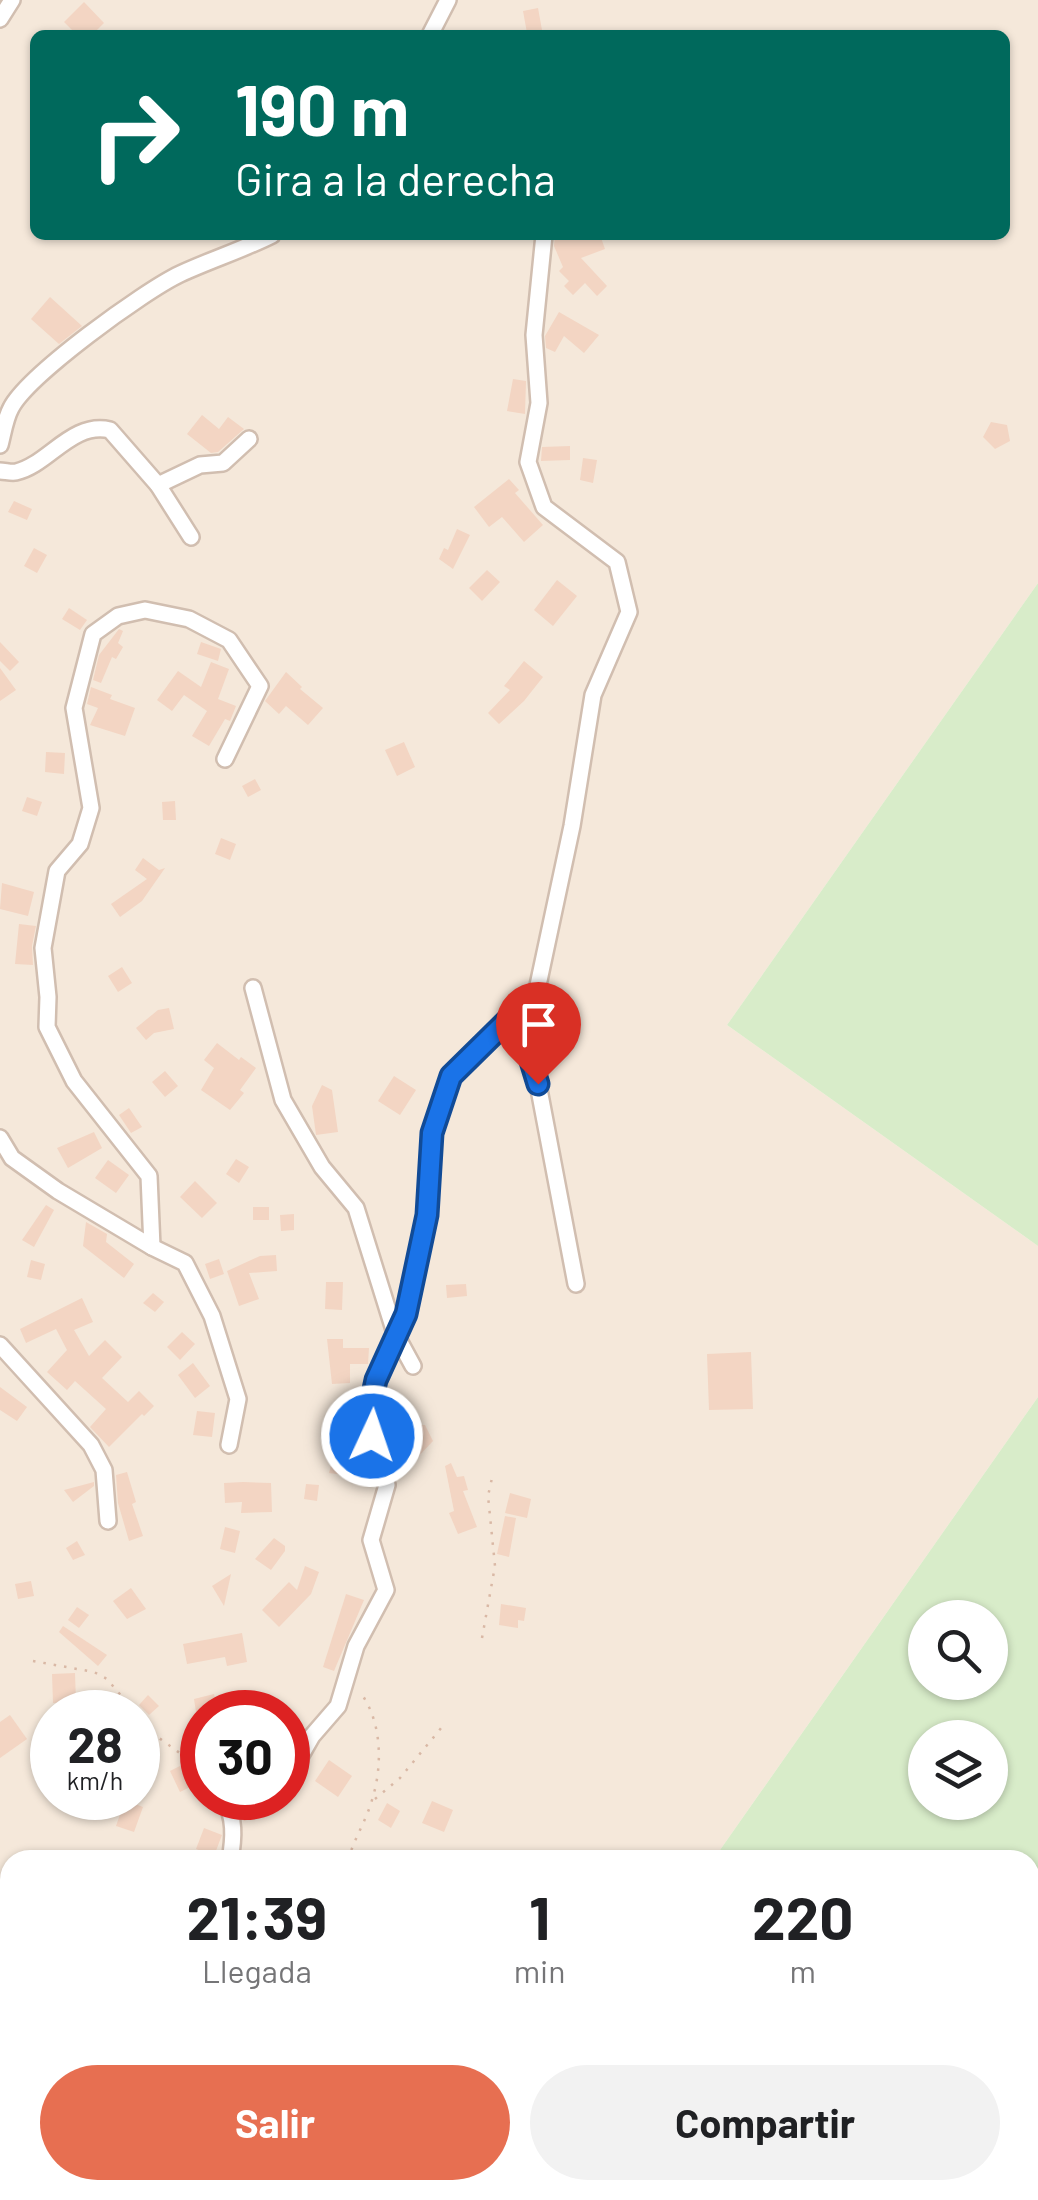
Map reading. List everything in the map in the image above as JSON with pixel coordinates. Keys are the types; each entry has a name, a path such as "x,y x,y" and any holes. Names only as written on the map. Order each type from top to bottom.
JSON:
{"street":[{"path":"0,18 12,0"},
{"path":"436,30 448,0"},
{"path":"0,445 11,408 29,386 76,346 137,300 177,276 260,240"},
{"path":"310,1740 338,1706 356,1646 386,1590 371,1540 386,1485 372,1436 370,1408 376,1380 406,1314 427,1215 432,1133 451,1076 537,990 572,826 592,695 629,612 617,562 544,507 528,462 539,403 534,335 544,240"},
{"path":"0,471 17,472 82,432 110,430 158,485 191,537"},
{"path":"158,485 200,465 223,462 248,439"},
{"path":"152,1247 148,1176 74,1080 46,1026 48,997 42,948 57,871 80,844 91,808 74,708 93,634 118,616 146,610 189,619 229,640 260,686 225,759"},
{"path":"253,988 283,1100 322,1167 356,1208 396,1333 414,1366"},
{"path":"516,1012 538,1084 576,1284"},
{"path":"0,1138 12,1158 152,1247 185,1262 212,1316 238,1399 229,1445"},
{"path":"0,1344 90,1445 104,1470 108,1521"},
{"path":"232,1820 232,1850"}],"path":[{"path":"482,1638 494,1566 488,1496 492,1478"},
{"path":"33,1661 94,1672 107,1679 115,1690"},
{"path":"346,1686 361,1692 370,1707 380,1756 372,1801 352,1850"},
{"path":"372,1801 400,1778 442,1727"}],"shaded area":[{"path":"0,0 1038,0 1038,583 727,1025 1038,1246 1038,1397 720,1850 0,1850"}],"green space":[{"path":"1038,583 1038,1246 727,1025"},
{"path":"1038,1397 1038,1850 720,1850"}],"building":[{"path":"84,2 104,23 97,30 72,30 64,22"},
{"path":"538,8 542,30 526,30 523,11"},
{"path":"555,240 602,240 605,249 581,258 607,286 597,296 585,283 573,295 564,286 569,281 559,271 563,267"},
{"path":"50,297 82,326 59,344 31,319"},
{"path":"559,312 599,335 584,353 564,336 555,352 546,348 545,336"},
{"path":"513,379 526,381 525,414 507,411"},
{"path":"202,415 219,429 228,417 244,429 218,452 211,453 187,434"},
{"path":"991,422 1007,425 1010,441 995,449 983,437"},
{"path":"570,446 570,460 541,461 542,447"},
{"path":"583,458 597,460 593,483 580,480"},
{"path":"509,479 519,490 515,493 543,525 524,542 502,517 489,527 474,507"},
{"path":"14,501 32,509 27,520 8,512"},
{"path":"457,529 470,535 453,569 439,559 444,548 448,550"},
{"path":"34,548 47,555 37,573 24,566"},
{"path":"487,570 500,582 482,601 469,588"},
{"path":"557,580 577,596 553,626 534,610"},
{"path":"69,608 87,620 80,630 62,619"},
{"path":"119,629 123,631 118,643 123,647 116,659 112,657 101,683 93,680 99,655"},
{"path":"0,642 19,662 10,671 0,661"},
{"path":"201,642 221,649 218,661 197,654"},
{"path":"524,661 543,677 499,724 488,713 510,690 504,686"},
{"path":"211,662 229,669 218,699 236,706 230,721 225,719 209,746 192,736 207,711 184,695 172,711 157,700 178,671 201,687"},
{"path":"0,668 16,690 0,701"},
{"path":"286,672 323,708 308,725 286,706 279,714 265,701"},
{"path":"91,687 135,708 125,736 90,725 98,708 87,704"},
{"path":"404,742 415,767 397,776 385,750"},
{"path":"46,752 65,753 64,774 45,772"},
{"path":"255,779 261,790 248,797 242,786"},
{"path":"27,797 42,802 37,816 22,811"},
{"path":"175,801 176,820 163,820 162,802"},
{"path":"221,838 236,844 230,860 215,854"},
{"path":"143,858 159,870 165,868 142,901 120,917 111,904 147,879 135,870"},
{"path":"2,883 34,892 28,916 0,909"},
{"path":"19,924 36,926 33,965 15,964"},
{"path":"122,967 132,983 118,992 108,976"},
{"path":"169,1008 174,1029 154,1033 146,1040 136,1028 158,1010"},
{"path":"217,1043 256,1068 230,1110 201,1090 214,1068 204,1060"},
{"path":"165,1071 178,1086 165,1097 152,1082"},
{"path":"394,1076 416,1090 400,1115 378,1101"},
{"path":"322,1085 332,1090 338,1132 316,1135 312,1106"},
{"path":"129,1108 142,1127 131,1133 119,1115"},
{"path":"94,1132 102,1148 68,1168 57,1148"},
{"path":"236,1159 249,1167 239,1183 226,1174"},
{"path":"108,1160 129,1175 116,1193 95,1178"},
{"path":"195,1181 217,1203 202,1218 180,1197"},
{"path":"46,1205 54,1210 34,1247 22,1240"},
{"path":"253,1207 269,1207 269,1220 253,1220"},
{"path":"294,1214 294,1230 281,1231 280,1215"},
{"path":"86,1222 107,1234 106,1242 134,1264 124,1278 83,1246"},
{"path":"276,1255 277,1271 249,1273 259,1299 239,1306 227,1271 260,1256"},
{"path":"219,1259 224,1274 210,1279 205,1264"},
{"path":"31,1260 45,1264 41,1280 27,1277"},
{"path":"326,1282 343,1282 342,1310 325,1309"},
{"path":"466,1284 467,1296 447,1298 446,1285"},
{"path":"153,1293 164,1302 155,1312 143,1303"},
{"path":"82,1298 93,1322 74,1330 89,1356 105,1340 122,1357 102,1378 128,1402 139,1391 154,1406 109,1447 90,1427 106,1409 75,1381 67,1390 47,1372 67,1350 56,1329 26,1343 20,1329"},
{"path":"182,1332 195,1344 180,1360 167,1347"},
{"path":"327,1339 343,1339 343,1348 369,1348 368,1364 350,1364 350,1383 332,1384"},
{"path":"751,1352 753,1409 709,1410 707,1354"},
{"path":"193,1363 210,1386 195,1398 178,1375"},
{"path":"0,1387 27,1407 17,1421 0,1410"},
{"path":"197,1411 215,1413 212,1437 193,1435"},
{"path":"425,1425 433,1441 415,1460 399,1426"},
{"path":"334,1454 348,1458 344,1475 329,1473"},
{"path":"451,1463 457,1477 464,1476 468,1490 463,1491 477,1527 458,1534 449,1513 454,1511 445,1466"},
{"path":"127,1472 143,1536 129,1541 118,1503 116,1475"},
{"path":"94,1482 73,1502 64,1490"},
{"path":"224,1483 271,1483 272,1512 241,1513 242,1502 225,1503"},
{"path":"306,1484 319,1485 317,1501 304,1499"},
{"path":"510,1493 531,1499 527,1518 505,1513"},
{"path":"505,1516 516,1518 509,1557 497,1554"},
{"path":"225,1527 240,1531 235,1553 220,1549"},
{"path":"274,1538 285,1546 285,1551 271,1570 255,1559"},
{"path":"77,1541 85,1555 73,1560 66,1548"},
{"path":"305,1566 319,1572 311,1594 279,1627 262,1610 289,1582 297,1590"},
{"path":"231,1574 224,1606 212,1586"},
{"path":"31,1581 34,1596 18,1599 15,1584"},
{"path":"131,1588 146,1609 127,1619 113,1601"},
{"path":"346,1594 364,1600 334,1671 323,1667"},
{"path":"501,1604 526,1608 518,1628 499,1625"},
{"path":"77,1607 89,1615 79,1628 68,1620"},
{"path":"63,1626 107,1655 98,1666 59,1632"},
{"path":"242,1633 247,1662 227,1666 225,1657 187,1664 183,1644"},
{"path":"75,1673 76,1690 53,1690 52,1674"},
{"path":"10,1715 27,1739 0,1758 0,1722"},
{"path":"329,1760 352,1776 338,1797 315,1781"},
{"path":"180,1766 180,1792 170,1771"},
{"path":"432,1801 453,1810 444,1832 422,1823"},
{"path":"387,1803 400,1811 391,1828 378,1820"},
{"path":"118,1820 138,1820 134,1832 116,1826"},
{"path":"204,1828 222,1835 216,1850 196,1849"}],"route":[{"path":"372,1436 370,1408 376,1380 406,1314 427,1215 432,1133 451,1076 516,1012 538,1084"}]}
